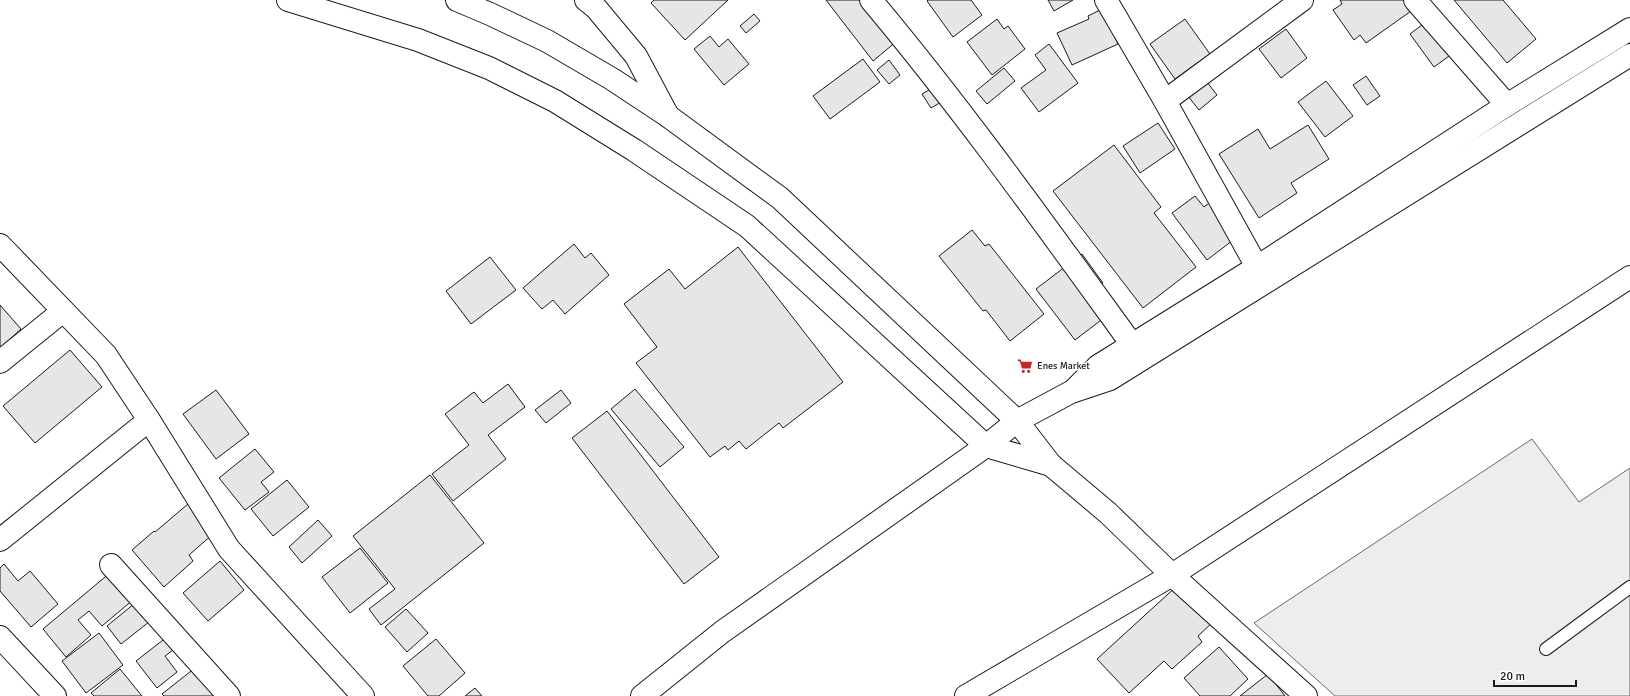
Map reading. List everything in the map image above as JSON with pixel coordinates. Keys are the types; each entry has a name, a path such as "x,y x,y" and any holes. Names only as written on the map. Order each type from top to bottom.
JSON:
{"street":[{"path":"288,0 418,40 489,68 555,101 634,150 747,226 986,446 1051,465"},
{"path":"457,0 547,41 612,79 668,116 780,198 1017,421 1051,465 1108,513 1172,575 1306,696"},
{"path":"871,0 911,47 1010,177 1133,346"},
{"path":"1106,0 1165,101 1257,267"},
{"path":"1165,101 1302,0"},
{"path":"1415,0 1507,105"},
{"path":"596,3 636,56 668,116"},
{"path":"1071,392 1098,366 1133,346 1507,105 1630,29"},
{"path":"642,696 722,632 986,446 1017,421 1071,392 1110,379 1630,55"},
{"path":"0,245 106,355 149,420 229,549 364,696"},
{"path":"966,696 1172,575 1630,277"},
{"path":"0,362 63,311"},
{"path":"0,540 149,420"},
{"path":"111,565 229,696"},
{"path":"0,637 55,696"}],"lane":[{"path":"1546,648 1630,588"}],"shaded area":[{"path":"1532,439 1579,502 1630,468 1630,696 1335,696 1254,623"}],"building":[{"path":"654,0 728,0 685,40 651,3"},
{"path":"826,0 859,0 872,17 903,36 873,61"},
{"path":"971,0 982,15 953,37 927,1"},
{"path":"1048,0 1073,0 1054,11"},
{"path":"1340,0 1418,0 1421,4 1366,43 1360,35 1354,40 1333,10 1342,4"},
{"path":"1454,0 1503,0 1536,39 1507,63"},
{"path":"1102,9 1118,44 1072,65 1057,33 1089,19 1088,16"},
{"path":"754,14 760,21 746,33 740,26"},
{"path":"1435,15 1460,48 1434,67 1410,34"},
{"path":"997,19 1004,29 1008,26 1025,49 992,75 967,42"},
{"path":"1185,19 1210,54 1175,79 1150,44"},
{"path":"1286,29 1307,58 1281,78 1259,49"},
{"path":"710,36 719,47 728,39 749,64 724,85 694,49"},
{"path":"1049,44 1078,83 1039,112 1021,88 1046,70 1035,55"},
{"path":"863,59 880,82 830,119 813,96"},
{"path":"889,60 900,75 889,84 877,70"},
{"path":"1004,68 1015,81 987,104 976,91"},
{"path":"1366,76 1380,96 1367,105 1353,85"},
{"path":"1326,81 1353,116 1325,137 1298,102"},
{"path":"1207,82 1217,95 1199,110 1188,96"},
{"path":"934,87 943,101 931,108 922,94"},
{"path":"1158,123 1175,149 1140,173 1123,146"},
{"path":"1308,125 1329,159 1291,183 1297,193 1259,218 1219,154 1258,129 1270,149"},
{"path":"1114,145 1161,207 1154,213 1196,267 1143,308 1053,191"},
{"path":"1195,196 1204,207 1218,196 1245,231 1207,260 1172,213"},
{"path":"972,230 985,246 989,244 1044,314 1010,341 986,310 983,311 939,256"},
{"path":"574,244 585,258 591,253 609,275 565,314 553,300 542,309 523,288"},
{"path":"738,247 843,382 783,428 779,423 746,449 739,441 728,450 725,446 710,457 636,363 657,347 624,304 669,269 685,289"},
{"path":"1082,254 1103,283 1096,288 1113,311 1075,340 1036,289"},
{"path":"490,257 516,290 471,324 446,291"},
{"path":"0,305 21,329 0,348"},
{"path":"70,350 102,387 35,443 3,406"},
{"path":"508,384 525,407 488,435 506,459 453,501 432,474 469,445 445,414 474,392 483,403"},
{"path":"635,389 684,447 660,467 611,409"},
{"path":"216,390 249,434 216,459 183,414"},
{"path":"561,390 571,403 546,423 535,410"},
{"path":"607,411 719,557 684,584 572,438"},
{"path":"255,449 274,472 261,482 269,492 245,510 219,478"},
{"path":"430,475 484,543 381,625 369,609 395,589 353,536"},
{"path":"287,480 309,507 273,536 251,509"},
{"path":"195,498 221,527 189,555 193,561 164,587 132,550"},
{"path":"318,520 332,536 302,563 289,547"},
{"path":"360,548 388,583 350,613 322,577"},
{"path":"220,561 244,590 208,621 183,593"},
{"path":"4,564 18,581 30,571 58,604 31,627 0,591 0,568"},
{"path":"117,567 140,594 102,626 89,611 78,620 91,635 66,657 43,629"},
{"path":"1179,584 1213,622 1198,636 1202,642 1172,669 1164,661 1129,693 1097,659"},
{"path":"140,599 154,618 121,644 107,626"},
{"path":"406,609 428,633 407,652 385,627"},
{"path":"99,633 123,665 86,693 62,661"},
{"path":"172,633 181,644 165,656 177,672 157,688 136,661"},
{"path":"436,639 465,673 439,696 428,696 403,666"},
{"path":"1219,647 1248,679 1230,696 1200,696 1184,678"},
{"path":"200,664 216,696 164,696 162,694"},
{"path":"120,669 142,696 94,696 91,693"},
{"path":"1268,674 1285,696 1240,696"},
{"path":"475,688 482,696 465,696"}],"place":[{"name":"Enes Market","path":"1025,366"}]}
